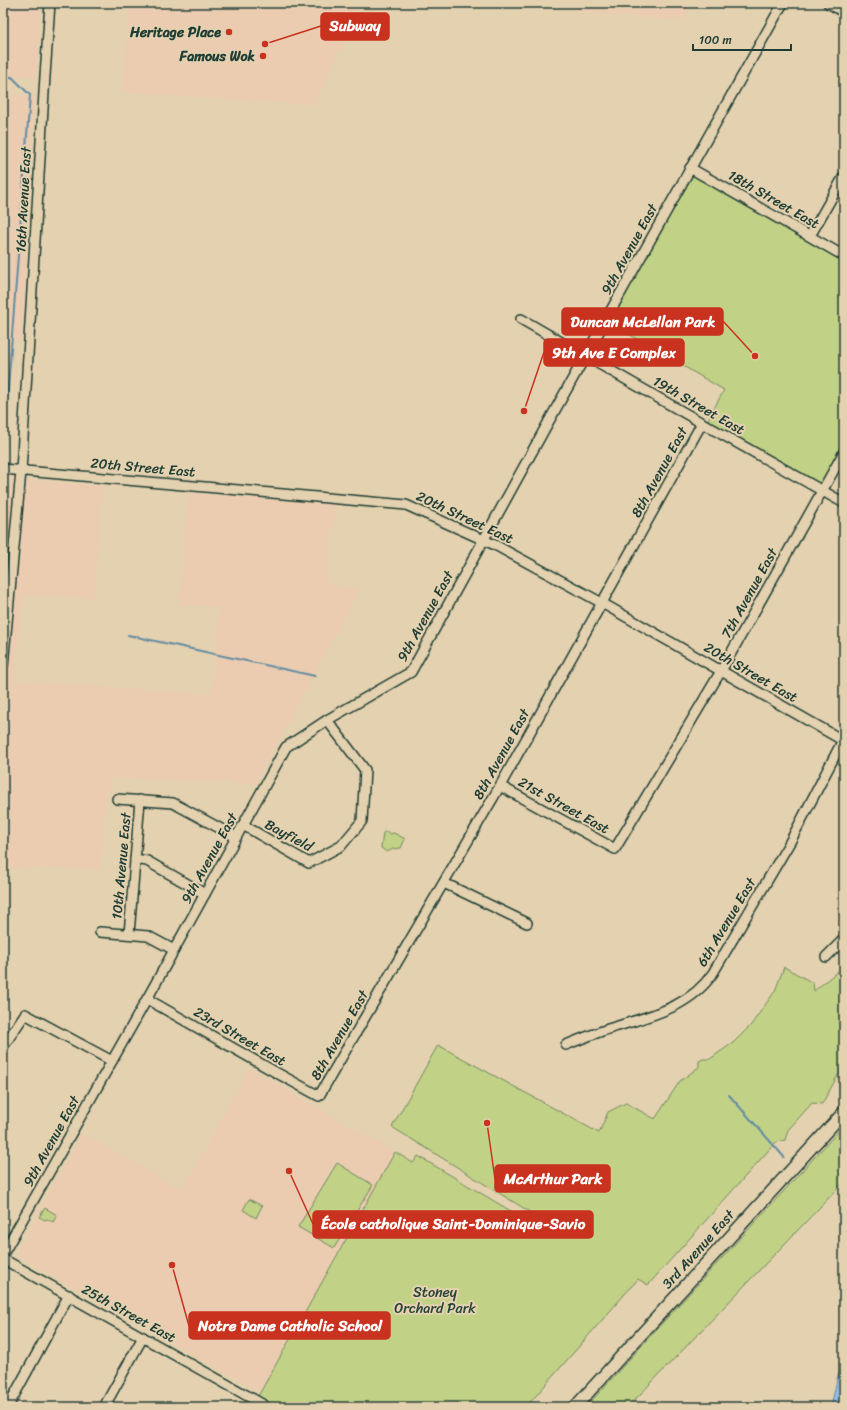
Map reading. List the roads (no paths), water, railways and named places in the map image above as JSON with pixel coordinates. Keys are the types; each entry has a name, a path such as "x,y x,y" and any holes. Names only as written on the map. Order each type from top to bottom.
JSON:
{"main road":[{"name":"3rd Avenue East","path":"575,1407 844,1112"}],"street":[{"name":"16th Avenue East","path":"22,471 44,76 50,3"},
{"name":"9th Avenue East","path":"3,1254 148,999 286,747 326,720 411,672 783,3"},
{"path":"828,3 844,12"},
{"name":"18th Street East","path":"690,168 844,256"},
{"path":"810,236 844,176"},
{"name":"19th Street East","path":"521,319 586,355 702,424 844,503"},
{"name":"8th Avenue East","path":"319,1096 500,786 702,424"},
{"name":"7th Avenue East","path":"615,849 721,672 844,452"},
{"name":"20th Street East","path":"3,469 406,504 484,539 602,603 721,672 844,740"},
{"path":"3,666 22,471"},
{"name":"Bayfield","path":"242,825 309,863 341,846 362,821 365,770 326,720"},
{"name":"6th Avenue East","path":"566,1045 599,1032 662,1012 684,1002 702,987 713,973 790,842 844,740"},
{"name":"21st Street East","path":"500,786 615,849"},
{"path":"117,798 173,803 236,837"},
{"name":"10th Avenue East","path":"129,934 140,800"},
{"path":"135,860 147,862 205,894"},
{"path":"444,882 527,923"},
{"path":"100,932 148,936 174,950"},
{"path":"826,957 844,939"},
{"name":"23rd Street East","path":"148,999 319,1096"},
{"path":"3,1047 25,1014 112,1061"},
{"name":"25th Street East","path":"3,1259 262,1404"},
{"path":"6,1407 11,1401 69,1295"},
{"path":"104,1407 143,1337"}],"water":[{"path":"844,1367 844,1407 831,1407 838,1375"}],"waterway":[{"path":"3,77 12,77 30,95 5,429 4,463"},
{"path":"3,497 4,475"},
{"path":"128,635 315,676"},
{"path":"729,1095 784,1157"}],"place":[{"name":"Heritage Place","path":"229,32"},
{"name":"Subway","path":"265,44"},
{"name":"Famous Wok","path":"263,56"},
{"name":"Duncan McLellan Park","path":"755,356"},
{"name":"9th Ave E Complex","path":"524,411"},
{"name":"McArthur Park","path":"487,1123"},
{"name":"École catholique Saint-Dominique-Savio","path":"289,1171"},
{"name":"Notre Dame Catholic School","path":"172,1265"}],"park label":[{"name":"Stoney Orchard Park","path":"435,1300"}]}
